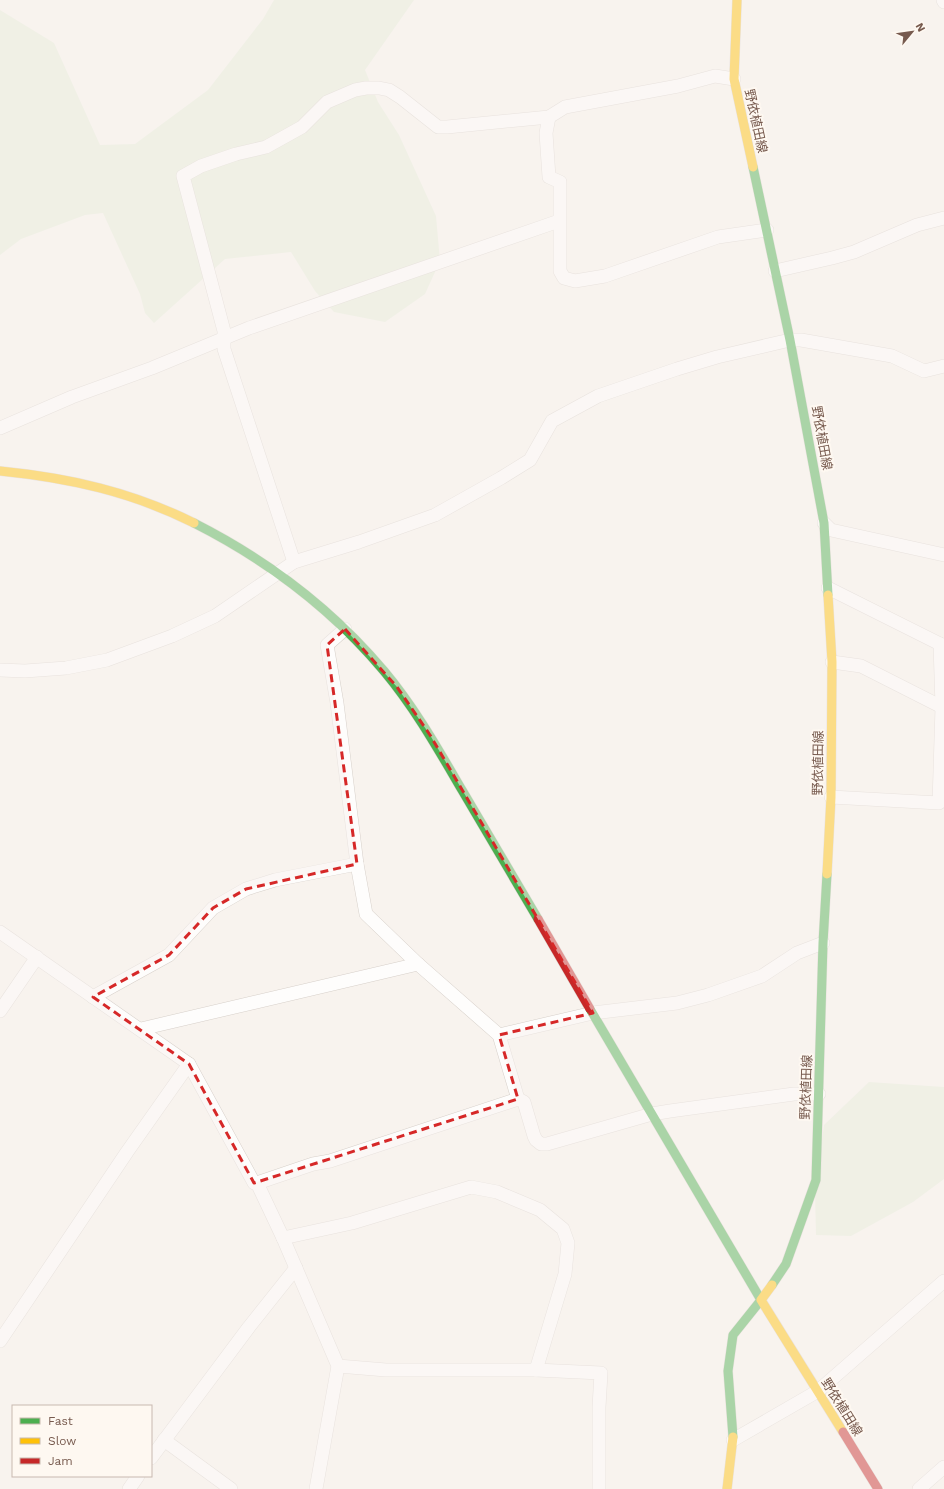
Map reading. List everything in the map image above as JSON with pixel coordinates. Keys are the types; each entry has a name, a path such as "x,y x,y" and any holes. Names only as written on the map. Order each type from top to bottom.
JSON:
{"main road":[{"name":"野依植田線","path":"737,0 734,79 790,340 824,523 832,662 831,797 823,942 816,1180 786,1264 761,1300 878,1489"},
{"path":"0,471 40,475 106,488 176,514 215,534 265,563 306,594 369,653 397,687 430,735 761,1300 733,1335 728,1371 733,1440 727,1489"}],"street":[{"path":"294,562 224,349 225,338 183,176 201,166 236,154 266,147 302,127 327,102 355,90 366,88 390,90 438,127 447,127 549,117 565,107 678,86 715,76 734,79"},
{"path":"549,117 546,133 549,177 560,182 560,272 564,278 575,281 604,276 718,237 766,230"},
{"path":"775,271 847,254 917,225 944,218"},
{"path":"0,428 72,397 152,368 249,328 559,221"},
{"path":"0,670 25,671 66,668 107,660 172,636 215,616 294,562 359,542 434,515 530,460 552,421 598,396 676,368 790,340 801,340 892,356 924,371 944,366"},
{"path":"824,523 831,530 944,555"},
{"path":"828,588 942,645 942,768 939,803 831,797"},
{"path":"345,629 327,645 337,703 357,864 366,914 418,964 499,1035 518,1099"},
{"path":"832,662 861,666 942,707"},
{"path":"93,997 169,955 212,908 246,889 275,880 357,864"},
{"path":"0,932 190,1064 254,1183 256,1183 283,1238 338,1366 316,1489"},
{"path":"499,1035 593,1013 677,1003 708,996 762,976 797,953 823,942"},
{"path":"0,1011 37,957"},
{"path":"141,1029 418,964"},
{"path":"0,1341 127,1152 190,1064"},
{"path":"256,1183 313,1164 330,1161 518,1099 524,1102 536,1140 541,1144 547,1144 652,1114 794,1094 819,1094"},
{"path":"283,1238 352,1223 471,1186 497,1192 540,1210 563,1229 568,1243 565,1274 536,1370"},
{"path":"152,1457 248,1327 296,1268"},
{"path":"733,1440 818,1391 944,1281"},
{"path":"338,1366 386,1370 536,1370 601,1373 599,1407 599,1489"},
{"path":"164,1440 231,1489"},
{"path":"919,1489 944,1467"},
{"path":"129,1489 137,1477"}],"highlighted area":[{"path":"345,629 397,687 430,735 593,1013 499,1035 518,1099 254,1183 189,1064 93,997 169,955 213,908 246,889 357,864 327,645"}],"green space":[{"path":"274,0 414,0 365,70 378,102 399,135 436,216 440,261 425,294 385,322 334,312 315,291 291,252 225,259 154,323 145,313 140,294 103,213 85,215 21,239 0,255 0,10 54,43 100,145 135,144 208,90 263,19"},
{"path":"869,1082 944,1087 944,1179 913,1202 851,1236 816,1235 815,1193 824,1125"}],"traffic: fast":[{"path":"753,167 790,340 824,523 828,595"},
{"path":"194,523 247,553 297,588 343,627 384,671 406,699 426,729 538,919"},
{"path":"772,1285 786,1264 816,1180 823,943 827,874"},
{"path":"590,1009 761,1300 733,1335 728,1371 733,1437"}],"traffic: slow":[{"path":"737,0 734,79 753,167"},
{"path":"0,471 76,482 100,488 147,503 194,523"},
{"path":"827,874 831,797 832,662 828,595"},
{"path":"772,1285 761,1300 843,1432"},
{"path":"727,1489 733,1437"}],"traffic: jam":[{"path":"538,919 590,1009"},
{"path":"843,1432 878,1489"}]}
